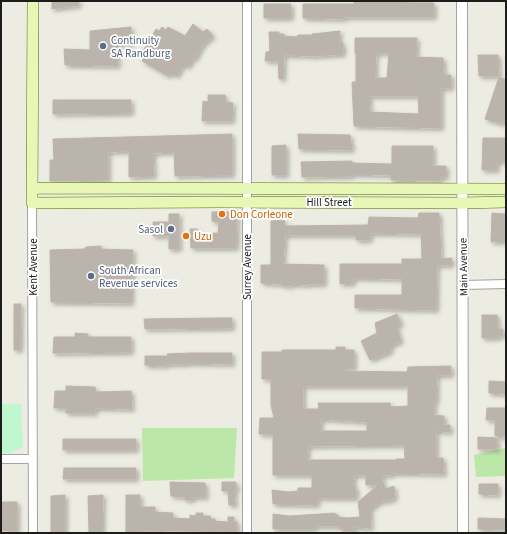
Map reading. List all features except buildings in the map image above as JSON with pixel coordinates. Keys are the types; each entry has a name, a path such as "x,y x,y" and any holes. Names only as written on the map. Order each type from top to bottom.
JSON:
{"main road":[{"name":"Kent Avenue","path":"32,203 33,1"},
{"name":"Hill Street","path":"32,188 506,189"},
{"name":"Hill Street","path":"32,203 506,202"}],"street":[{"name":"Surrey Avenue","path":"247,1 247,533"},
{"name":"Main Avenue","path":"462,1 463,533"},
{"name":"Kent Avenue","path":"32,203 33,533"},
{"path":"463,285 506,284"},
{"path":"1,459 33,459"}],"green space":[{"path":"1,404 21,404 23,446 12,453 1,453"},
{"path":"142,428 237,428 234,478 143,481"},
{"path":"506,448 506,476 476,477 474,455"}],"place":[{"name":"Continuity SA Randburg","path":"103,46"},
{"name":"Don Corleone","path":"222,214"},
{"name":"Sasol","path":"171,229"},
{"name":"Uzu","path":"186,236"},
{"name":"South African Revenue services","path":"91,276"}]}
